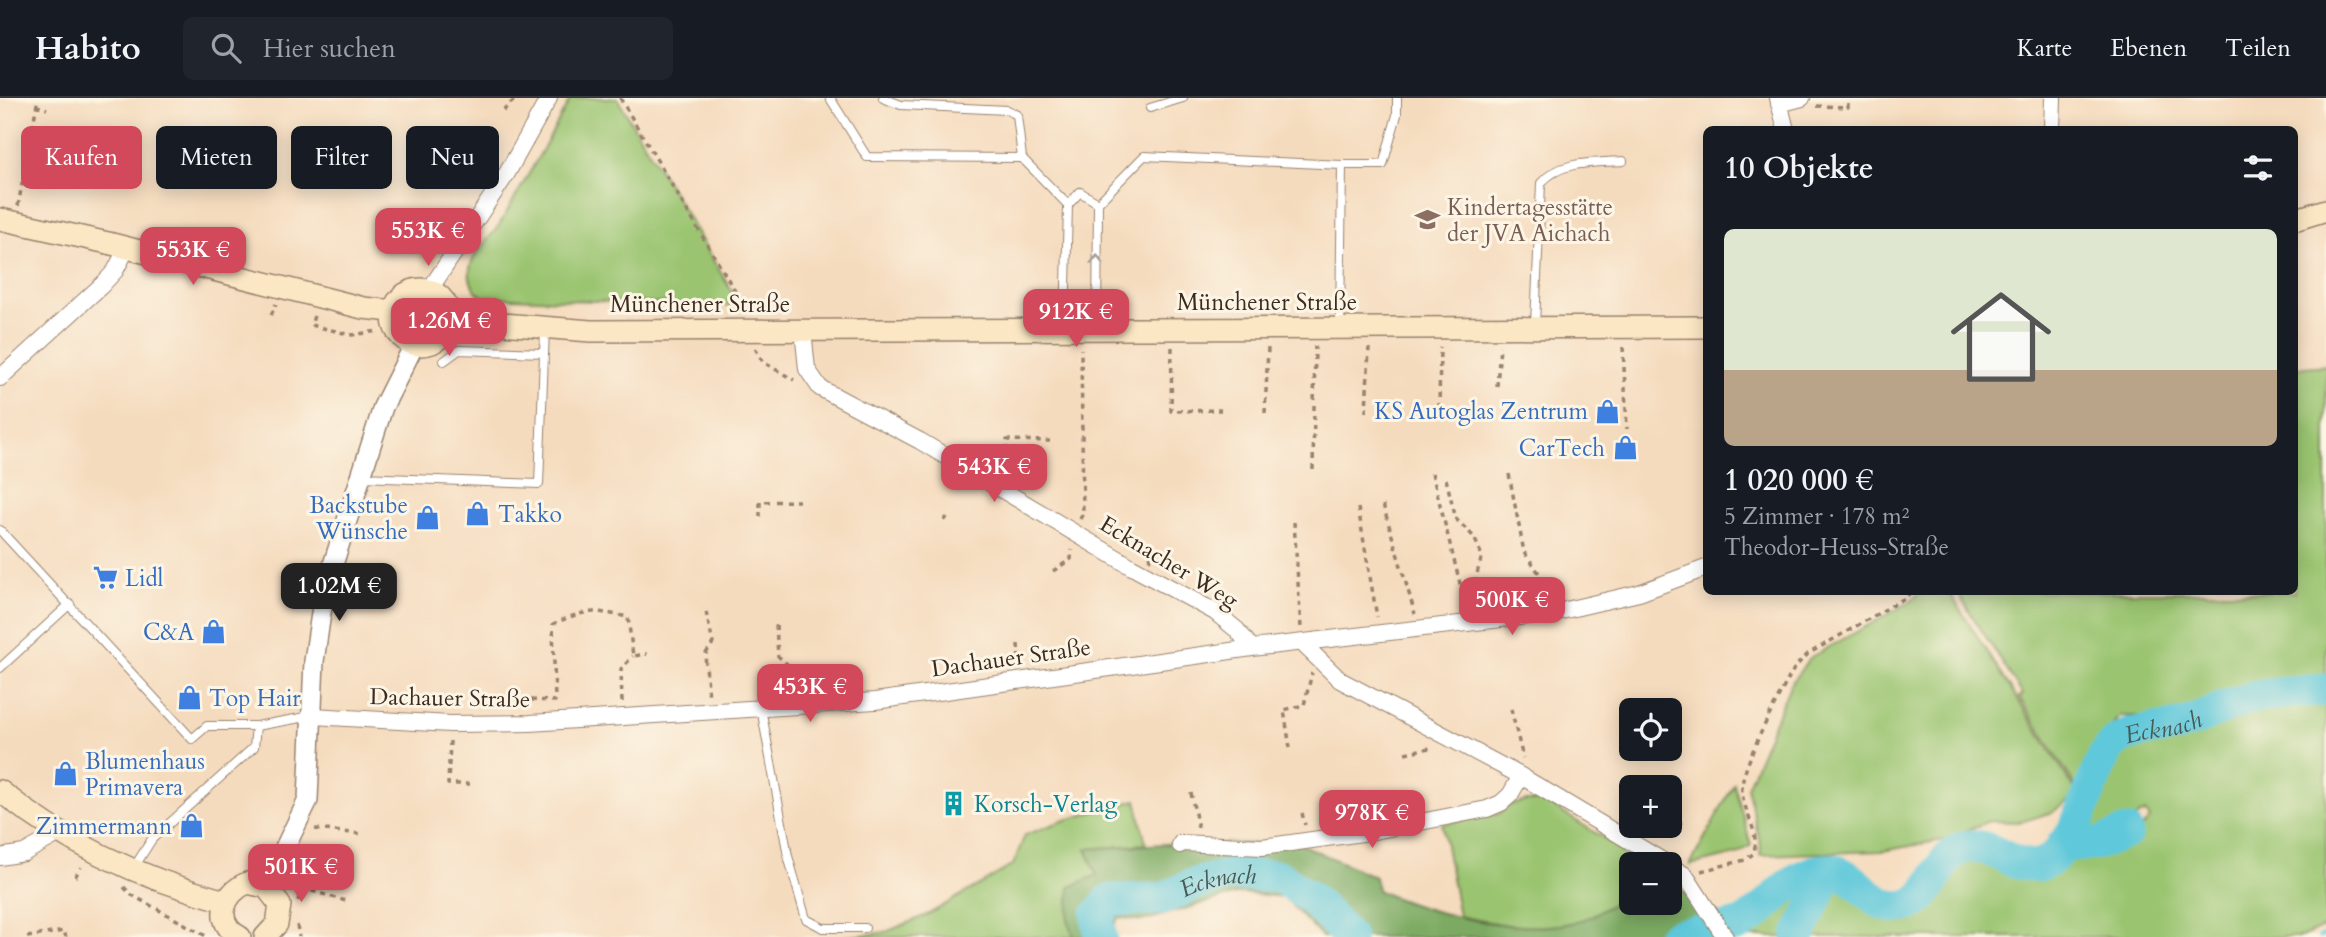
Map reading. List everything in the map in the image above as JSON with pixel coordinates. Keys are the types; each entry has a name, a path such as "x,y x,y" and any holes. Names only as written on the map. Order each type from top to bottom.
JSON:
{"main road":[{"path":"2298,219 2326,210"},
{"path":"8,221 352,305 393,311"},
{"path":"418,288 430,289 445,302 450,320 435,341 414,345 396,331 393,311 398,300 407,292 418,288"},
{"name":"Münchener Straße","path":"450,320 545,329 1703,327"},
{"path":"0,790 58,834 127,876 225,901"},
{"path":"240,937 228,928 224,918 225,901 236,888 247,883 266,887 279,905 280,915 272,935"}],"street":[{"path":"1785,126 1778,101 1802,98"},
{"path":"2052,126 2053,98"},
{"path":"430,289 506,176 542,101"},
{"path":"0,379 102,285 115,271 127,248"},
{"path":"803,330 807,369 820,388"},
{"path":"266,887 309,795 314,662 324,593 366,477 383,407 414,345"},
{"name":"Ecknacher Weg","path":"820,388 1001,486 1074,532 1215,612 1237,630 1252,648"},
{"name":"Dachauer Straße","path":"313,716 450,724 623,718 875,701 1252,648 1566,611 1639,593 1703,569"},
{"path":"1302,643 1319,663 1340,680 1525,778 1647,852"},
{"path":"1180,845 1262,847 1300,844 1487,808 1501,803 1525,778"},
{"path":"0,857 24,853 58,834"},
{"path":"1682,873 1725,937"}],"lane":[{"path":"830,98 867,157 1021,158"},
{"path":"883,98 901,105 1007,110 1017,115 1021,158 1068,205"},
{"path":"1150,108 1183,98"},
{"path":"1097,328 1098,203 1144,156 1383,165 1397,115 1397,98"},
{"path":"1536,328 1536,229 1541,183 1561,167 1623,161"},
{"path":"1340,328 1342,165"},
{"path":"1065,328 1068,205 1080,192 1098,203"},
{"path":"366,477 539,484 545,329"},
{"path":"444,361 459,351 543,353"},
{"path":"0,530 192,739 206,726 256,726 313,716"},
{"path":"0,668 69,604"},
{"path":"761,708 788,856 806,919 823,928 865,928"},
{"path":"127,876 152,839 254,747 256,726"}],"path":[{"path":"33,126 38,98"},
{"path":"503,111 516,98"},
{"path":"620,98 747,310 763,362 805,387 820,388"},
{"path":"36,105 47,109"},
{"path":"8,221 21,182"},
{"path":"311,325 352,335 378,331"},
{"path":"1622,327 1627,429"},
{"path":"1171,328 1171,411 1220,410"},
{"path":"1265,412 1268,328"},
{"path":"1313,470 1314,328"},
{"path":"1366,412 1368,328"},
{"path":"1439,408 1440,328"},
{"path":"1497,386 1501,328"},
{"path":"1053,571 1072,559 1074,532 1083,513 1081,344"},
{"path":"1001,486 1007,440 1050,441"},
{"path":"1432,473 1470,624"},
{"path":"1509,474 1524,552 1566,611"},
{"path":"1446,479 1456,519 1474,537 1482,556 1474,584 1494,620"},
{"path":"760,517 760,502 799,501"},
{"path":"1383,505 1420,629"},
{"path":"1358,508 1380,634"},
{"path":"944,521 948,516"},
{"path":"1294,522 1302,643"},
{"path":"1685,875 1745,860 1753,854 1755,836 1743,799 1744,775 1796,667 1808,654 1908,595"},
{"path":"531,700 555,701 553,624 590,610 628,617 633,656"},
{"path":"706,612 713,643 705,655 710,712"},
{"path":"776,625 778,656 789,666 793,706"},
{"path":"623,718 621,669 633,656 647,654"},
{"path":"1290,748 1284,710 1304,705 1309,677 1319,663"},
{"path":"1511,709 1525,778"},
{"path":"450,724 448,784 472,784"},
{"path":"1191,793 1201,844"},
{"path":"296,827 362,834"},
{"path":"1630,842 1640,838"},
{"path":"127,876 131,894 208,937"},
{"path":"302,888 346,901"},
{"path":"27,937 64,931 66,937"}],"green space":[{"path":"571,98 617,98 737,300 733,306 483,297 476,290 471,283 470,274 473,258 499,225"},
{"path":"2326,365 2326,679 2253,688 2174,717 2120,716 2113,724 2080,793 2019,697 2023,695 1959,595 2298,595 2298,368"},
{"path":"1917,595 1951,595 2078,794 2052,812 2021,822 1989,821 1943,840 1883,851 1760,855 1761,847 1747,787 1791,683 1811,657 1910,602"},
{"path":"2326,697 2326,926 2301,937 1812,937 1823,900 1837,881 1874,912 1894,918 1913,916 1925,910 1933,901 1948,867 1956,858 1967,853 1983,855 2016,873 2034,874 2051,869 2072,851 2107,850 2125,842 2150,818 2145,812 2111,833 2087,839 2079,833 2112,755 2133,742 2177,735 2179,740 2216,722 2250,710"},
{"path":"1734,784 1751,845 1737,854 1690,865"},
{"path":"1136,800 1146,844 1086,849 1097,875 1068,920 1074,937 843,937 886,932 927,915 1013,865 1025,835 1062,821"},
{"path":"1526,801 1544,801 1626,852 1619,852 1619,899 1592,915 1564,925 1519,926 1459,916 1442,824 1498,814 1511,805"},
{"path":"1181,843 1300,844 1375,877 1377,890 1398,899 1449,915 1504,925 1557,925 1579,921 1619,899 1619,915 1682,915 1682,891 1693,900 1717,937 1322,937 1284,897 1240,893 1142,921 1118,917 1112,932 1114,937 1074,937 1068,920 1070,887 1097,875 1086,849"},
{"path":"1803,884 1815,890 1789,937 1737,937 1755,926"}],"waterway":[{"name":"Ecknach","path":"1673,937 1745,922 1794,881 1816,871 1840,873 1877,900 1899,907 1921,899 1944,863 1959,849 1980,847 2020,863 2040,865 2060,851 2068,839 2106,753 2120,739 2138,732 2188,723 2247,699 2326,690"},
{"name":"Ecknach","path":"2063,844 2096,844 2127,832"},
{"name":"Ecknach","path":"1798,937 1820,891 1826,870"},
{"name":"Ecknach","path":"1101,937 1097,916 1110,900 1163,899 1194,884 1230,875 1278,876 1313,900 1349,937"},
{"path":"2320,937 2326,934"}],"place":[{"name":"Kindertagesstätte der JVA Aichach","path":"1427,220"},
{"name":"KS Autoglas Zentrum","path":"1608,411"},
{"name":"CarTech","path":"1625,448"},
{"name":"Takko","path":"478,514"},
{"name":"Backstube Wünsche","path":"428,518"},
{"name":"Lidl","path":"105,578"},
{"name":"C&A","path":"214,632"},
{"name":"Top Hair","path":"189,698"},
{"name":"Blumenhaus Primavera","path":"65,774"},
{"name":"Korsch-Verlag","path":"954,804"},
{"name":"Zimmermann","path":"192,826"}]}
